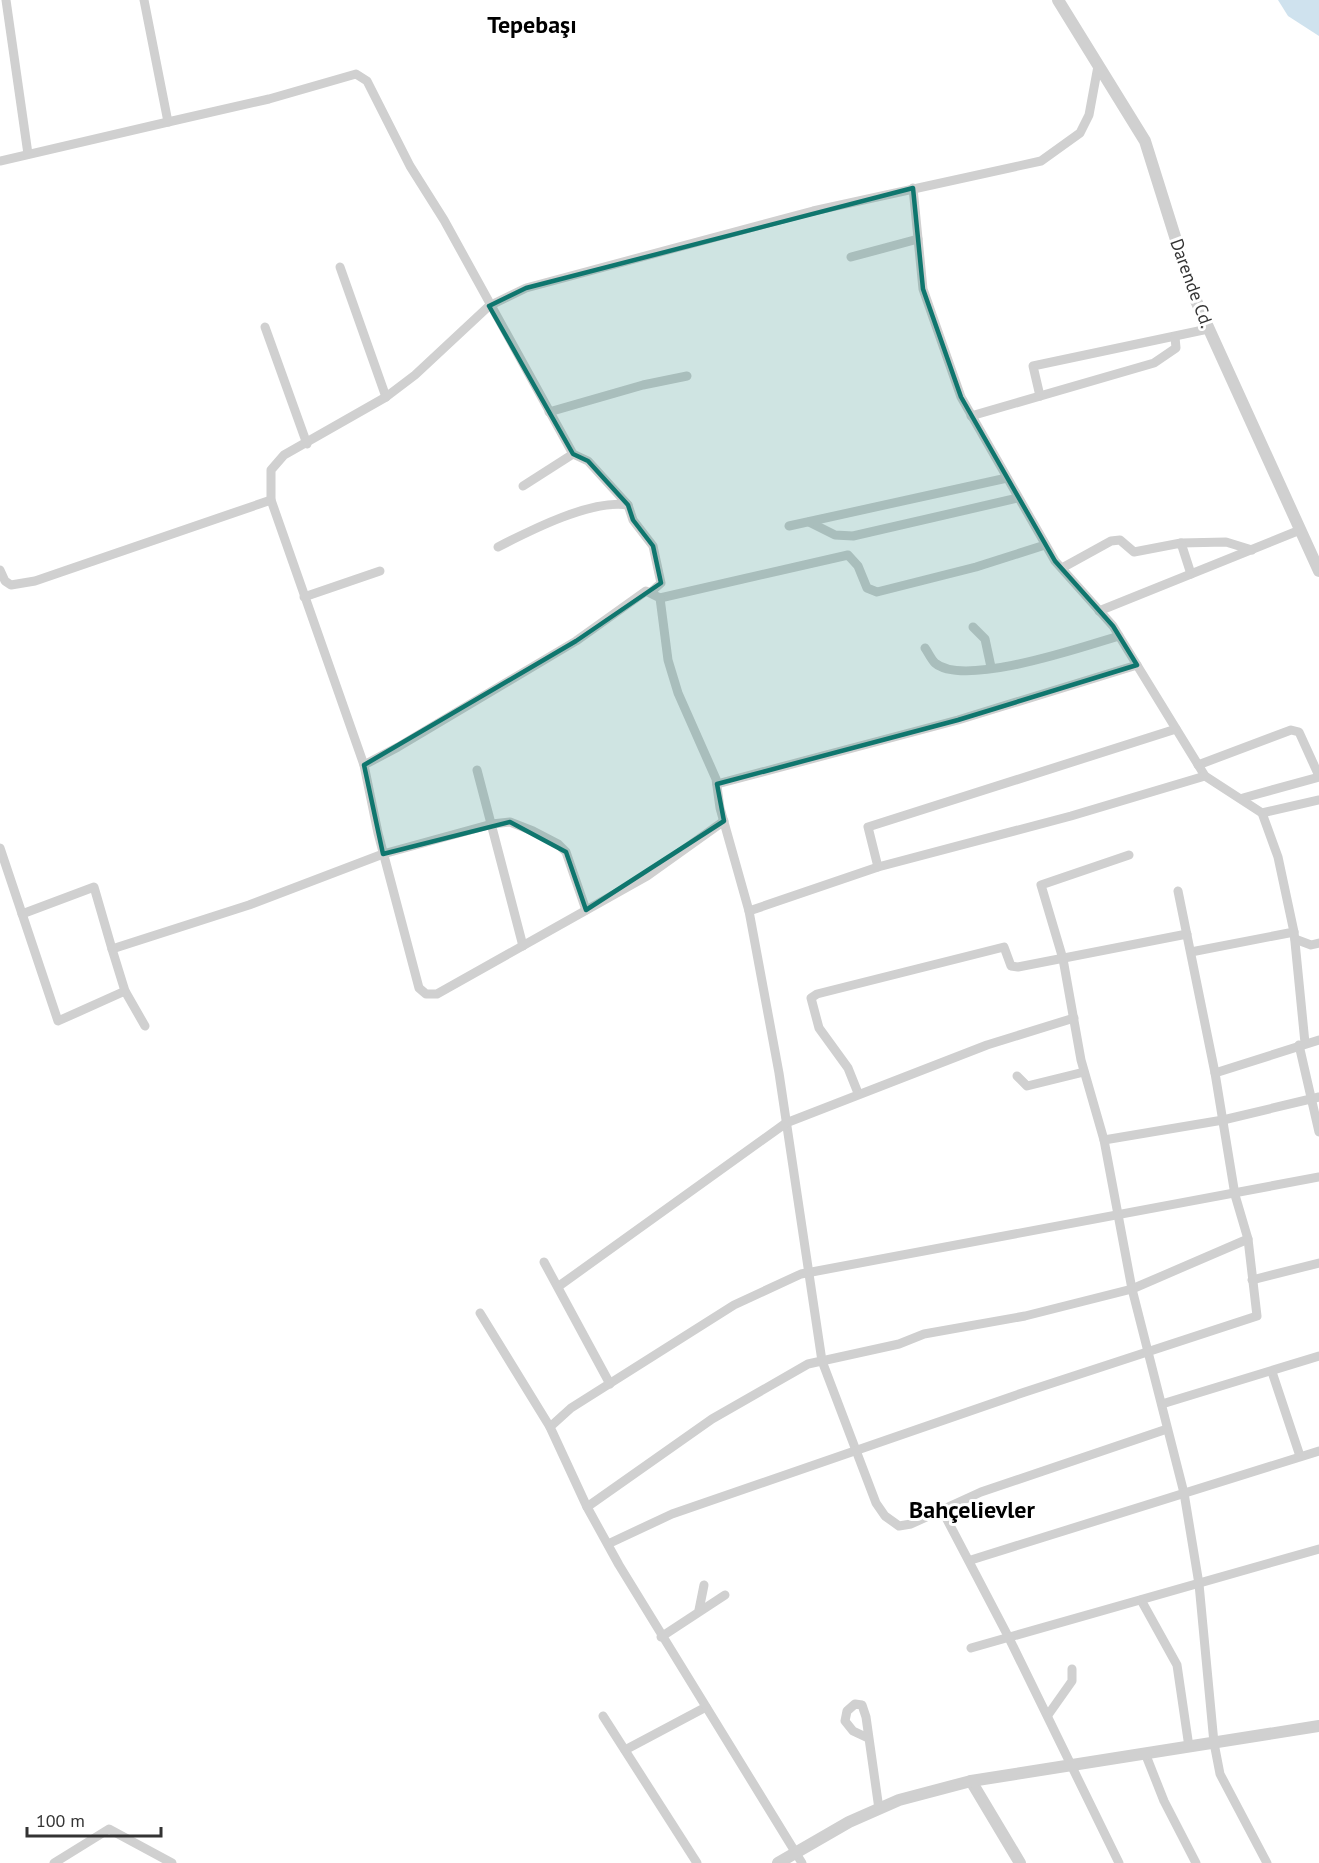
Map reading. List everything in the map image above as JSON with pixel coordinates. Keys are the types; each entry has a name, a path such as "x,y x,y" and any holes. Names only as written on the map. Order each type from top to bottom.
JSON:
{"street":[{"path":"6,0 28,154"},
{"path":"0,1 11,0"},
{"path":"144,0 168,122"},
{"name":"Darende Cd.","path":"1058,0 1145,141 1193,294 1319,571"},
{"path":"724,821 647,876 437,994 426,994 419,988 384,854 364,765 271,500 272,470 284,455 386,398 415,375 489,306 526,288 802,214 1041,161 1065,146 1080,133 1089,115 1098,66"},
{"path":"0,161 269,99 356,74 367,81 410,166 444,220 489,306 573,454 588,461 628,505 633,520 653,546 661,584 651,592"},
{"path":"913,188 923,289 961,397 971,416 1045,545 1119,636 1205,776 1243,798 1262,813 1278,857 1294,936 1302,1044 1315,1098 1319,1132"},
{"path":"851,257 918,239"},
{"path":"340,267 386,398"},
{"path":"265,327 307,444"},
{"path":"1040,396 1033,366 1209,329"},
{"path":"971,416 1154,363 1176,348 1175,337"},
{"path":"549,412 643,385 687,376"},
{"path":"523,486 573,454"},
{"path":"789,526 1007,478"},
{"path":"809,522 835,536 853,536 1018,498"},
{"path":"0,570 5,581 11,585 35,581 271,500"},
{"path":"498,546 541,525 613,502 628,505"},
{"path":"1100,611 1300,530"},
{"path":"1062,568 1111,541 1120,540 1134,552 1180,543 1226,542 1252,550"},
{"path":"1180,543 1191,574"},
{"path":"364,765 566,647 646,591 660,598 848,555 858,566 867,588 877,592 976,567 1045,545"},
{"path":"304,597 380,571"},
{"path":"660,598 664,641 678,693 717,784 724,821 749,911 786,1123 822,1361 876,1503 885,1516 899,1526 923,1520 981,1492 1167,1429"},
{"path":"973,627 985,639 991,668"},
{"path":"925,648 936,663 959,670 1030,664 1119,636"},
{"path":"717,784 958,720 1137,665"},
{"path":"878,867 868,827 1176,729"},
{"path":"1198,765 1291,730 1299,732 1319,777 1243,798"},
{"path":"477,770 523,946"},
{"path":"749,911 878,867 1071,816 1205,776"},
{"path":"1262,813 1319,800"},
{"path":"112,949 249,905 384,854 490,825 510,822 558,844 566,852 586,910"},
{"path":"0,848 58,1021 125,991"},
{"path":"1129,855 1041,885 1063,959 1084,1072 1104,1140 1132,1289 1184,1493 1199,1584 1214,1743 1220,1774 1267,1863"},
{"path":"22,914 94,887 125,991 145,1026"},
{"path":"608,1544 672,1514 1257,1316 1248,1239 1235,1195 1215,1073 1178,891"},
{"path":"858,1093 848,1068 819,1028 811,998 817,994 1004,947 1011,966 1018,967 1187,934"},
{"path":"1191,952 1294,936 1311,945 1319,943"},
{"path":"559,1286 786,1123 858,1093 987,1045 1074,1018"},
{"path":"1215,1073 1319,1040"},
{"path":"1017,1076 1027,1086 1084,1072"},
{"path":"1104,1140 1223,1120 1315,1098"},
{"path":"550,1427 571,1408 734,1305 801,1274 808,1275 1117,1215 1235,1195 1319,1177"},
{"path":"587,1508 712,1419 808,1364 899,1344 924,1334 1025,1316 1132,1289 1248,1239"},
{"path":"544,1262 610,1384"},
{"path":"1252,1280 1319,1263"},
{"path":"480,1313 550,1427 587,1508 661,1637 802,1863"},
{"path":"1162,1404 1319,1356"},
{"path":"1272,1372 1300,1456"},
{"path":"970,1560 1319,1451"},
{"path":"942,1510 970,1560 1048,1715 1119,1863"},
{"path":"971,1648 1319,1549"},
{"path":"699,1610 704,1585"},
{"path":"661,1637 726,1594"},
{"path":"1141,1600 1177,1665 1189,1747"},
{"path":"1048,1715 1072,1681 1072,1669"},
{"path":"625,1750 706,1707"},
{"path":"603,1716 697,1863"},
{"path":"778,1863 795,1851 899,1800 971,1781 1319,1726"},
{"path":"868,1738 873,1755 879,1809"},
{"path":"1145,1753 1164,1801 1196,1863"},
{"path":"971,1781 1020,1863"},
{"path":"54,1863 109,1829 172,1863"}],"highlighted area":[{"path":"913,188 923,289 961,397 1055,561 1113,626 1137,665 958,720 717,784 724,821 586,910 566,852 510,822 383,854 364,765 576,641 661,583 653,546 633,520 628,505 588,461 573,454 489,306 526,288"}],"water":[{"path":"1278,0 1319,0 1319,36 1288,16"}],"district":[{"name":"Tepebaşı","path":"532,24"},
{"name":"Bahçelievler","path":"972,1509"}]}
